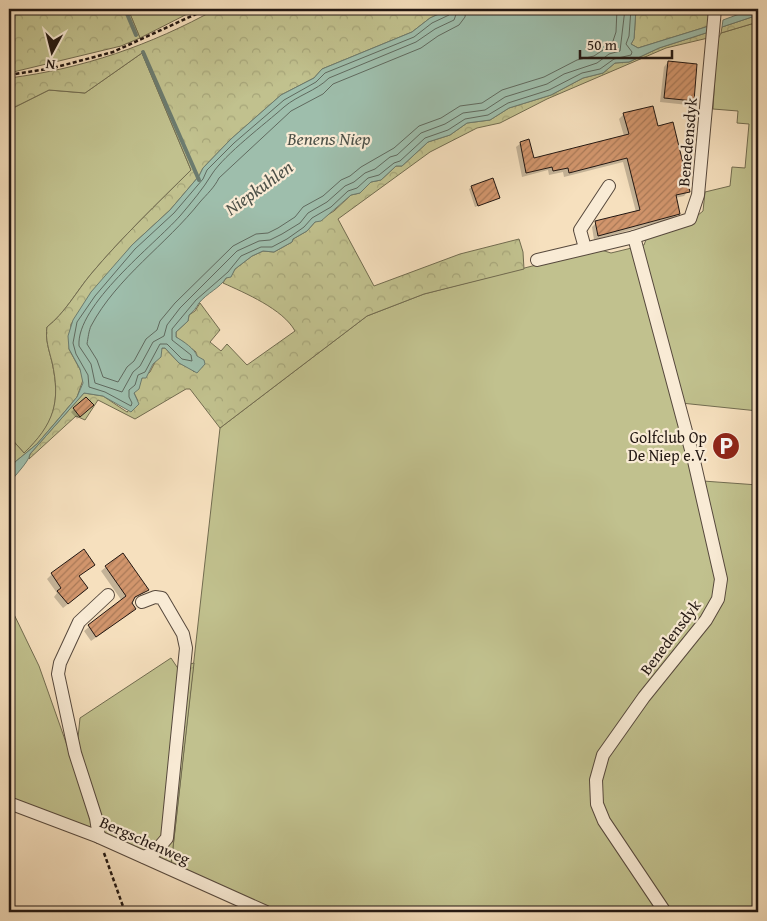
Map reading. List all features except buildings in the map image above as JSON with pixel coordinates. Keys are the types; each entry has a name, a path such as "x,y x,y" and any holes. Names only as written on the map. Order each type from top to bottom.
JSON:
{"street":[{"name":"Benedensdyk","path":"537,260 634,237 690,219 698,195 715,11"},
{"path":"586,248 580,230 609,186"},
{"name":"Benedensdyk","path":"634,237 694,461 721,579 718,599 706,620 644,697 603,754 596,780 596,804 604,821 666,912"},
{"path":"99,837 96,818 75,752 58,674 60,663 79,622 108,595"},
{"path":"142,602 155,596 162,598 184,634 186,648 167,838 155,852 144,857"},
{"name":"Bergschenweg","path":"9,803 99,837 266,912"}],"path":[{"path":"9,75 53,68 113,52 207,9"},
{"path":"99,837 124,912"}],"green space":[{"path":"9,9 128,9 140,38 121,46 9,73"},
{"path":"128,9 197,9 140,38"},
{"path":"216,9 450,9 430,18 412,32 322,69 314,78 281,95 231,139 203,168 199,176 170,210 132,245 71,324 69,349 84,377 77,397 37,444 15,462 9,473 9,436 24,453 42,432 53,412 56,389 47,340 47,327 115,247 191,170 142,53 85,93 49,90 9,110 9,78 63,68 116,54 166,34"},
{"path":"636,9 711,9 709,26 638,48 631,44 634,38"},
{"path":"758,15 758,22 721,33 722,27"},
{"path":"758,22 758,411 681,403 703,481 758,485 758,912 276,912 171,865 220,428 367,316 424,294 598,249 611,253 644,245 647,237 686,225 703,211 705,192 730,186 732,167 745,168 749,124 737,123 738,111 713,109 717,41 721,33"},
{"path":"709,32 708,38 666,48 547,99 500,123 477,128 430,152 338,219 374,286 460,254 519,239 523,252 524,269 424,294 367,316 220,428 190,389 186,389 135,419 98,400 85,420 76,416 29,459 30,454 84,393 103,396 127,412 138,401 134,393 142,378 150,372 162,348 165,348 179,363 192,369 194,372 196,352 176,337 176,332 188,321 189,315 195,311 200,303 220,330 210,342 221,351 227,344 247,365 295,331 273,309 223,283 226,278 231,276 235,269 252,256 263,251 274,252 292,242 293,239 307,231 315,222 334,211 351,195 360,193 371,182 381,180 396,166 402,166 428,142 450,135 467,123 490,120 509,108 551,95 583,78 603,73 615,63 629,62 659,48"},
{"path":"142,53 191,170 115,247 47,327 47,340 56,390 53,412 42,433 24,453 9,436 9,110 49,90 85,93"},
{"path":"9,604 39,666 93,819 91,828 9,797"},
{"path":"171,658 181,673 164,832 158,843 144,852 102,832 77,748 80,718"},
{"path":"194,663 171,865 153,856 164,848 190,664"}],"water":[{"name":"Benens Niep","path":"450,9 636,9 634,39 631,44 638,48 709,26 709,32 659,48 629,62 615,63 603,73 583,78 551,95 509,108 490,120 467,123 450,135 428,142 402,166 396,166 381,180 371,182 360,193 351,195 321,221 315,222 307,231 293,239 292,242 274,252 263,251 252,256 235,269 231,277 226,278 202,299 189,315 188,321 176,332 176,337 204,360 205,364 197,373 179,363 165,348 162,348 161,357 153,364 146,378 142,378 139,389 134,393 139,404 131,412 103,396 84,393 30,454 9,484 9,473 15,462 37,444 56,422 77,397 83,383 80,369 69,349 68,336 73,320 91,292 132,245 170,210 199,176 203,168 231,139 281,95 314,78 322,69 412,32 430,18"},
{"path":"758,9 758,15 722,27 723,20"}],"waterway":[{"path":"125,9 136,35"},
{"path":"143,52 199,180"}],"place":[{"name":"Golfclub Op De Niep e.V.","path":"726,446"}],"water label":[{"name":"Niepkuhlen","path":"259,188"}]}
